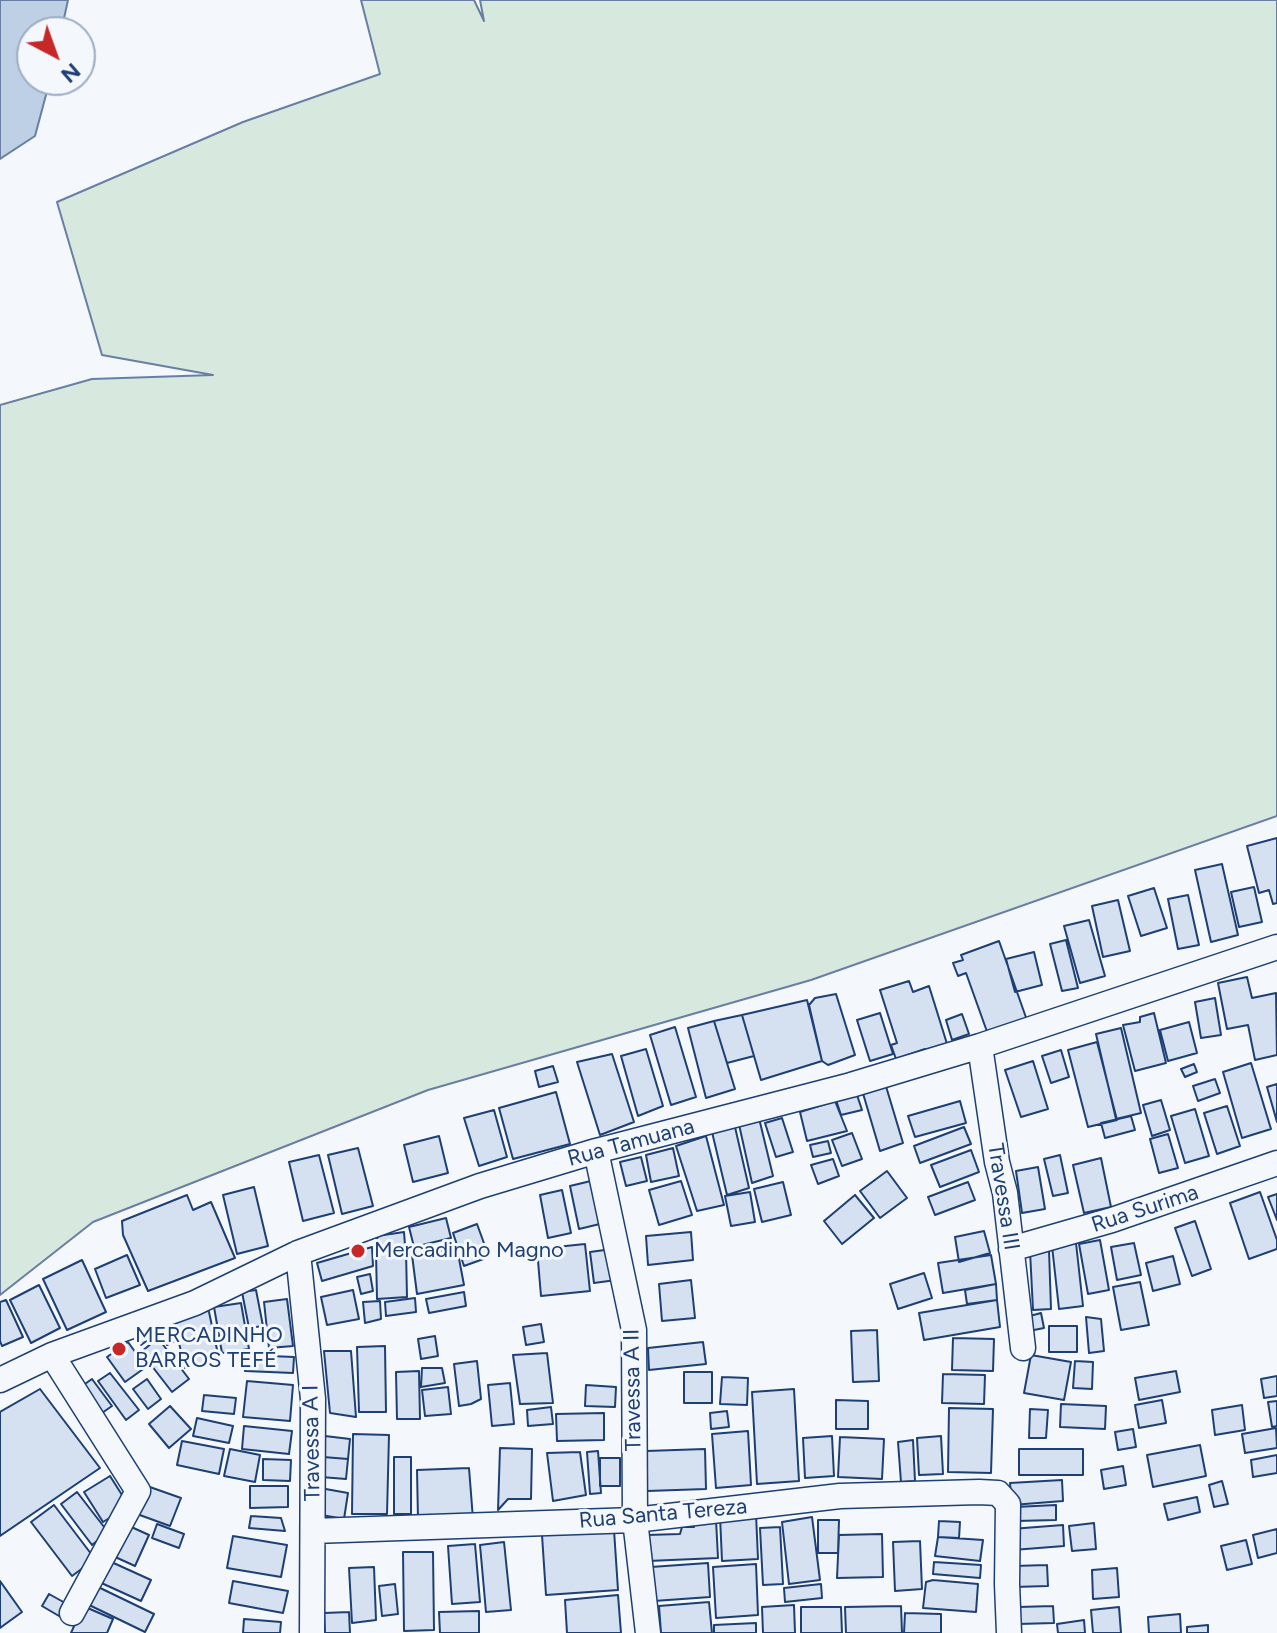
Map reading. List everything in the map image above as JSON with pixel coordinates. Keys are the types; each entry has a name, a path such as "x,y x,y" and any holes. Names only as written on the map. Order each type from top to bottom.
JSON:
{"street":[{"name":"Rua Tamuana","path":"0,1380 52,1355 195,1303 298,1253 480,1186 596,1151 851,1085 980,1046 1277,947"},
{"name":"Travessa III","path":"980,1046 997,1162 1005,1193 1023,1348"},
{"name":"Travessa A II","path":"596,1151 634,1330 635,1520 648,1633"},
{"name":"Rua Surima","path":"1011,1249 1112,1220 1277,1163"},
{"name":"Travessa A I","path":"298,1253 313,1399 312,1633"},
{"path":"52,1355 138,1491 72,1613"},
{"name":"Rua Santa Tereza","path":"313,1531 635,1520 840,1496 998,1493 1008,1504 1009,1633"}],"shaded area":[{"path":"361,0 474,0 484,21 480,0 1277,0 1277,816 811,980 428,1090 93,1222 0,1295 0,405 92,379 213,375 102,355 57,202 243,122 380,74"}],"water":[{"path":"0,0 68,0 64,16 16,16 16,96 46,96 35,136 0,159"}],"building":[{"path":"1277,838 1277,903 1273,904 1269,890 1259,893 1247,846"},
{"path":"1222,864 1238,935 1211,942 1195,870"},
{"path":"1254,887 1262,922 1239,927 1231,892"},
{"path":"1154,888 1167,928 1141,936 1128,896"},
{"path":"1188,895 1199,945 1178,949 1168,899"},
{"path":"1118,900 1130,951 1103,957 1092,906"},
{"path":"1089,920 1105,976 1080,983 1064,926"},
{"path":"1066,940 1078,988 1062,991 1050,944"},
{"path":"999,941 1029,1026 990,1040 966,973 958,976 953,963 963,960 961,955"},
{"path":"1034,952 1042,985 1015,992 1006,959"},
{"path":"1247,977 1252,998 1276,993 1277,1055 1255,1060 1248,1025 1227,1029 1218,983"},
{"path":"909,981 913,992 929,986 948,1047 927,1054 925,1049 896,1059 891,1045 897,1043 880,990"},
{"path":"836,994 855,1055 828,1065 822,1061 809,1005 815,998"},
{"path":"1215,998 1221,1035 1201,1038 1195,1002"},
{"path":"807,1000 822,1061 761,1080 742,1015"},
{"path":"880,1013 893,1054 870,1061 857,1020"},
{"path":"1154,1013 1166,1063 1135,1071 1123,1025 1140,1022 1140,1017"},
{"path":"962,1014 969,1034 952,1040 946,1020"},
{"path":"742,1015 754,1056 727,1063 714,1021"},
{"path":"714,1021 735,1089 706,1098 688,1028"},
{"path":"1189,1022 1197,1053 1168,1061 1160,1030"},
{"path":"675,1027 696,1097 671,1105 650,1035"},
{"path":"1121,1028 1141,1113 1116,1119 1096,1034"},
{"path":"1097,1042 1117,1120 1088,1127 1068,1050"},
{"path":"646,1049 663,1106 638,1116 621,1056"},
{"path":"1061,1050 1069,1077 1051,1083 1042,1056"},
{"path":"612,1054 634,1122 600,1135 577,1062"},
{"path":"1033,1061 1048,1109 1021,1117 1005,1070"},
{"path":"1251,1063 1271,1129 1242,1138 1223,1072"},
{"path":"1194,1064 1197,1072 1185,1077 1181,1069"},
{"path":"553,1066 558,1082 539,1087 535,1071"},
{"path":"1215,1079 1220,1093 1198,1101 1193,1086"},
{"path":"885,1083 903,1143 880,1151 862,1090"},
{"path":"1277,1084 1277,1122 1267,1087"},
{"path":"556,1092 570,1144 513,1159 499,1108"},
{"path":"856,1092 862,1110 841,1115 835,1097"},
{"path":"1161,1100 1170,1130 1152,1136 1143,1105"},
{"path":"835,1101 847,1131 807,1141 800,1112"},
{"path":"960,1101 966,1123 915,1137 908,1116"},
{"path":"1227,1106 1240,1146 1217,1154 1204,1113"},
{"path":"1195,1109 1209,1156 1185,1163 1171,1116"},
{"path":"494,1110 507,1157 479,1166 464,1118"},
{"path":"758,1114 773,1176 752,1183 738,1120"},
{"path":"1131,1116 1135,1130 1105,1138 1101,1123"},
{"path":"782,1118 793,1152 776,1157 765,1123"},
{"path":"735,1127 749,1188 727,1195 712,1132"},
{"path":"964,1127 971,1144 920,1163 914,1146"},
{"path":"852,1133 862,1159 842,1166 832,1140"},
{"path":"1168,1134 1178,1168 1159,1173 1150,1139"},
{"path":"439,1136 448,1173 413,1182 404,1145"},
{"path":"706,1136 724,1205 697,1211 676,1146"},
{"path":"828,1141 831,1153 813,1157 810,1145"},
{"path":"358,1148 373,1206 342,1214 328,1155"},
{"path":"673,1148 679,1176 651,1182 646,1155"},
{"path":"971,1150 979,1172 940,1187 931,1165"},
{"path":"319,1155 334,1213 303,1221 289,1162"},
{"path":"1060,1155 1068,1193 1053,1196 1044,1159"},
{"path":"641,1157 647,1181 626,1186 620,1162"},
{"path":"1101,1158 1111,1207 1084,1213 1073,1165"},
{"path":"833,1159 839,1176 818,1184 811,1165"},
{"path":"1038,1167 1045,1209 1022,1213 1016,1171"},
{"path":"887,1171 907,1198 880,1218 860,1191"},
{"path":"595,1180 604,1223 579,1229 570,1186"},
{"path":"681,1181 692,1215 659,1225 649,1190"},
{"path":"783,1182 791,1215 762,1222 754,1189"},
{"path":"968,1182 975,1200 935,1215 928,1197"},
{"path":"254,1187 268,1246 237,1254 223,1195"},
{"path":"562,1190 571,1233 548,1238 540,1195"},
{"path":"750,1192 755,1222 731,1226 725,1196"},
{"path":"1260,1192 1277,1240 1277,1249 1249,1259 1230,1203"},
{"path":"1277,1194 1277,1220 1268,1197"},
{"path":"187,1195 193,1210 211,1202 235,1258 148,1291 123,1235 122,1221"},
{"path":"855,1195 874,1218 842,1244 824,1221"},
{"path":"446,1218 451,1238 414,1247 409,1227"},
{"path":"1195,1221 1211,1269 1192,1276 1175,1228"},
{"path":"477,1224 489,1257 464,1266 453,1233"},
{"path":"984,1231 990,1253 959,1262 955,1237"},
{"path":"404,1232 405,1245 378,1248 377,1236"},
{"path":"691,1232 693,1260 648,1265 646,1236"},
{"path":"1100,1240 1109,1290 1088,1294 1079,1244"},
{"path":"1076,1243 1083,1306 1059,1309 1052,1246"},
{"path":"1134,1243 1141,1275 1117,1280 1111,1247"},
{"path":"585,1244 590,1291 541,1296 537,1249"},
{"path":"372,1247 373,1266 322,1281 317,1263"},
{"path":"457,1248 464,1285 417,1294 412,1255"},
{"path":"612,1249 616,1280 594,1283 590,1252"},
{"path":"1049,1250 1051,1309 1033,1310 1030,1251"},
{"path":"406,1251 407,1297 377,1299 376,1252"},
{"path":"127,1255 140,1285 106,1298 95,1269"},
{"path":"991,1255 996,1284 943,1293 938,1263"},
{"path":"1173,1256 1180,1284 1153,1291 1146,1263"},
{"path":"82,1260 106,1312 67,1330 43,1279"},
{"path":"924,1273 932,1298 898,1309 890,1284"},
{"path":"370,1274 373,1291 361,1294 357,1277"},
{"path":"691,1280 695,1318 662,1321 659,1284"},
{"path":"1140,1282 1149,1325 1121,1330 1113,1287"},
{"path":"996,1284 997,1300 967,1304 965,1290"},
{"path":"39,1285 60,1328 31,1343 10,1300"},
{"path":"256,1290 263,1326 249,1328 242,1292"},
{"path":"353,1290 359,1319 327,1325 321,1297"},
{"path":"464,1292 466,1306 429,1313 426,1299"},
{"path":"415,1298 416,1312 386,1316 385,1302"},
{"path":"287,1299 293,1346 269,1348 264,1302"},
{"path":"6,1300 23,1337 2,1346 0,1302"},
{"path":"997,1300 1000,1327 924,1340 919,1313"},
{"path":"380,1301 381,1319 365,1323 363,1302"},
{"path":"241,1303 249,1349 222,1353 214,1307"},
{"path":"206,1309 219,1359 185,1368 173,1318"},
{"path":"1041,1313 1044,1328 1029,1331 1026,1317"},
{"path":"1086,1317 1101,1319 1104,1351 1089,1353"},
{"path":"165,1323 175,1341 167,1345 157,1328"},
{"path":"541,1324 544,1342 526,1345 523,1327"},
{"path":"150,1325 156,1334 141,1345 134,1336"},
{"path":"1049,1326 1077,1326 1077,1352 1049,1352"},
{"path":"877,1330 879,1381 853,1382 851,1331"},
{"path":"435,1336 438,1356 421,1359 418,1339"},
{"path":"158,1338 189,1379 172,1392 141,1352"},
{"path":"953,1338 994,1339 993,1371 952,1370"},
{"path":"128,1342 146,1367 125,1382 107,1357"},
{"path":"703,1342 706,1364 649,1370 648,1348"},
{"path":"385,1346 386,1412 359,1412 357,1347"},
{"path":"324,1351 351,1351 356,1417 330,1413"},
{"path":"547,1353 553,1403 520,1404 513,1355"},
{"path":"246,1355 294,1357 293,1373 245,1371"},
{"path":"1031,1355 1071,1362 1064,1400 1024,1393"},
{"path":"477,1361 481,1399 459,1406 454,1364"},
{"path":"1075,1361 1093,1362 1092,1389 1073,1388"},
{"path":"422,1368 442,1368 445,1383 421,1387"},
{"path":"419,1371 420,1419 397,1419 396,1372"},
{"path":"1176,1371 1180,1392 1139,1400 1135,1378"},
{"path":"684,1372 712,1372 712,1403 684,1403"},
{"path":"110,1373 139,1410 126,1420 98,1381"},
{"path":"943,1374 985,1375 984,1404 942,1403"},
{"path":"1277,1376 1277,1396 1264,1398 1261,1379"},
{"path":"722,1377 748,1378 747,1405 720,1404"},
{"path":"92,1379 112,1406 102,1413 82,1386"},
{"path":"147,1379 161,1399 148,1409 133,1389"},
{"path":"247,1381 293,1385 290,1421 243,1417"},
{"path":"510,1383 514,1424 492,1426 488,1385"},
{"path":"586,1385 616,1387 615,1407 585,1406"},
{"path":"448,1387 451,1414 425,1416 422,1390"},
{"path":"40,1389 100,1468 0,1536 0,1412"},
{"path":"794,1389 799,1481 757,1484 752,1392"},
{"path":"204,1395 236,1398 234,1414 202,1411"},
{"path":"836,1400 868,1401 868,1429 836,1429"},
{"path":"1162,1400 1166,1423 1139,1428 1135,1405"},
{"path":"1277,1401 1277,1426 1272,1427 1268,1402"},
{"path":"1061,1404 1106,1406 1105,1429 1060,1427"},
{"path":"1242,1405 1245,1430 1215,1435 1212,1410"},
{"path":"170,1406 191,1429 169,1448 149,1424"},
{"path":"551,1407 553,1424 528,1426 527,1410"},
{"path":"949,1408 993,1409 991,1473 948,1472"},
{"path":"1030,1409 1048,1410 1046,1438 1029,1438"},
{"path":"727,1411 729,1427 711,1429 710,1413"},
{"path":"604,1413 604,1440 557,1441 556,1414"},
{"path":"197,1418 233,1426 229,1443 193,1436"},
{"path":"244,1426 292,1431 289,1454 242,1449"},
{"path":"1276,1428 1277,1448 1245,1453 1242,1434"},
{"path":"1133,1429 1136,1447 1118,1450 1115,1432"},
{"path":"748,1431 751,1485 716,1488 712,1434"},
{"path":"353,1434 389,1435 387,1514 352,1514"},
{"path":"325,1436 350,1439 348,1459 323,1457"},
{"path":"832,1436 834,1476 805,1478 803,1438"},
{"path":"941,1436 943,1474 919,1475 917,1438"},
{"path":"840,1437 884,1439 882,1479 838,1477"},
{"path":"913,1440 915,1481 901,1482 898,1442"},
{"path":"182,1441 224,1449 219,1474 177,1465"},
{"path":"1200,1445 1206,1476 1153,1487 1147,1455"},
{"path":"500,1448 532,1449 531,1499 508,1499 498,1510"},
{"path":"230,1449 260,1455 255,1482 224,1476"},
{"path":"705,1449 706,1489 647,1491 646,1451"},
{"path":"1019,1449 1083,1449 1083,1475 1019,1475"},
{"path":"598,1451 601,1493 590,1494 587,1452"},
{"path":"580,1452 586,1495 553,1501 547,1453"},
{"path":"1277,1455 1277,1473 1253,1477 1251,1460"},
{"path":"323,1457 348,1459 346,1479 321,1477"},
{"path":"394,1457 411,1457 411,1514 394,1514"},
{"path":"600,1458 620,1458 620,1486 600,1486"},
{"path":"263,1459 291,1460 290,1481 263,1480"},
{"path":"1123,1466 1126,1485 1104,1489 1101,1470"},
{"path":"469,1468 473,1519 418,1519 417,1470"},
{"path":"110,1476 129,1506 103,1522 84,1492"},
{"path":"1062,1480 1063,1501 1012,1505 1010,1483"},
{"path":"1222,1481 1228,1504 1214,1507 1209,1485"},
{"path":"147,1486 181,1498 170,1526 137,1514"},
{"path":"250,1486 288,1486 288,1507 250,1508"},
{"path":"320,1488 348,1493 344,1519 316,1514"},
{"path":"77,1492 108,1532 92,1545 61,1504"},
{"path":"1197,1497 1200,1512 1168,1520 1164,1504"},
{"path":"54,1505 95,1559 72,1576 31,1522"},
{"path":"1056,1505 1056,1520 1016,1521 1015,1507"},
{"path":"756,1514 758,1559 722,1561 720,1516"},
{"path":"251,1516 281,1518 285,1531 249,1528"},
{"path":"812,1517 820,1580 789,1584 782,1522"},
{"path":"694,1520 716,1520 718,1558 648,1561 647,1535 680,1534 682,1527 694,1527"},
{"path":"818,1520 839,1520 838,1553 818,1553"},
{"path":"939,1521 960,1522 959,1538 938,1537"},
{"path":"1094,1523 1096,1549 1072,1551 1069,1526"},
{"path":"157,1524 184,1534 179,1548 152,1538"},
{"path":"127,1525 149,1535 135,1566 113,1556"},
{"path":"1063,1525 1064,1546 1013,1550 1011,1529"},
{"path":"780,1527 783,1584 763,1585 760,1528"},
{"path":"1277,1529 1277,1553 1258,1558 1253,1535"},
{"path":"614,1530 618,1590 546,1595 542,1535"},
{"path":"882,1534 883,1577 837,1578 839,1535"},
{"path":"233,1536 287,1545 281,1577 227,1568"},
{"path":"938,1537 983,1540 980,1561 935,1556"},
{"path":"1246,1540 1252,1564 1227,1570 1221,1546"},
{"path":"920,1541 922,1589 895,1591 893,1542"},
{"path":"504,1542 511,1610 486,1612 480,1545"},
{"path":"475,1544 480,1602 452,1604 448,1546"},
{"path":"403,1552 433,1552 434,1630 404,1631"},
{"path":"107,1560 151,1580 141,1601 97,1581"},
{"path":"934,1562 981,1565 980,1578 933,1574"},
{"path":"708,1563 710,1597 654,1601 651,1567"},
{"path":"756,1564 758,1615 716,1618 713,1567"},
{"path":"1047,1565 1048,1586 1014,1587 1014,1566"},
{"path":"374,1567 376,1620 352,1623 349,1568"},
{"path":"1117,1568 1119,1597 1093,1599 1092,1570"},
{"path":"0,1581 22,1612 0,1628"},
{"path":"233,1581 288,1591 283,1613 229,1603"},
{"path":"926,1582 978,1584 976,1612 923,1608"},
{"path":"395,1584 398,1614 382,1616 379,1586"},
{"path":"821,1584 822,1598 785,1602 784,1588"},
{"path":"94,1585 154,1614 145,1632 85,1603"},
{"path":"49,1594 67,1604 59,1616 42,1606"},
{"path":"618,1595 621,1633 567,1633 565,1600"},
{"path":"709,1602 712,1633 661,1633 659,1606"},
{"path":"794,1605 795,1633 763,1633 762,1607"},
{"path":"83,1606 113,1619 107,1633 71,1633"},
{"path":"901,1606 902,1633 846,1633 845,1607"},
{"path":"1053,1606 1054,1623 1018,1624 1018,1607"},
{"path":"801,1607 841,1607 842,1633 801,1633"},
{"path":"1119,1607 1121,1633 1093,1633 1091,1610"},
{"path":"479,1611 479,1633 440,1633 439,1612"},
{"path":"349,1612 350,1633 325,1633 324,1613"},
{"path":"905,1613 941,1614 941,1633 904,1633"},
{"path":"1180,1614 1181,1633 1149,1633 1148,1617"},
{"path":"244,1619 281,1622 280,1633 243,1633"},
{"path":"1084,1620 1085,1633 1058,1633 1057,1624"},
{"path":"756,1623 756,1633 714,1633 714,1625"},
{"path":"1208,1625 1208,1633 1187,1633 1187,1627"}],"place":[{"name":"Mercadinho Magno","path":"358,1251"},
{"name":"MERCADINHO BARROS TEFÉ","path":"119,1349"}]}
